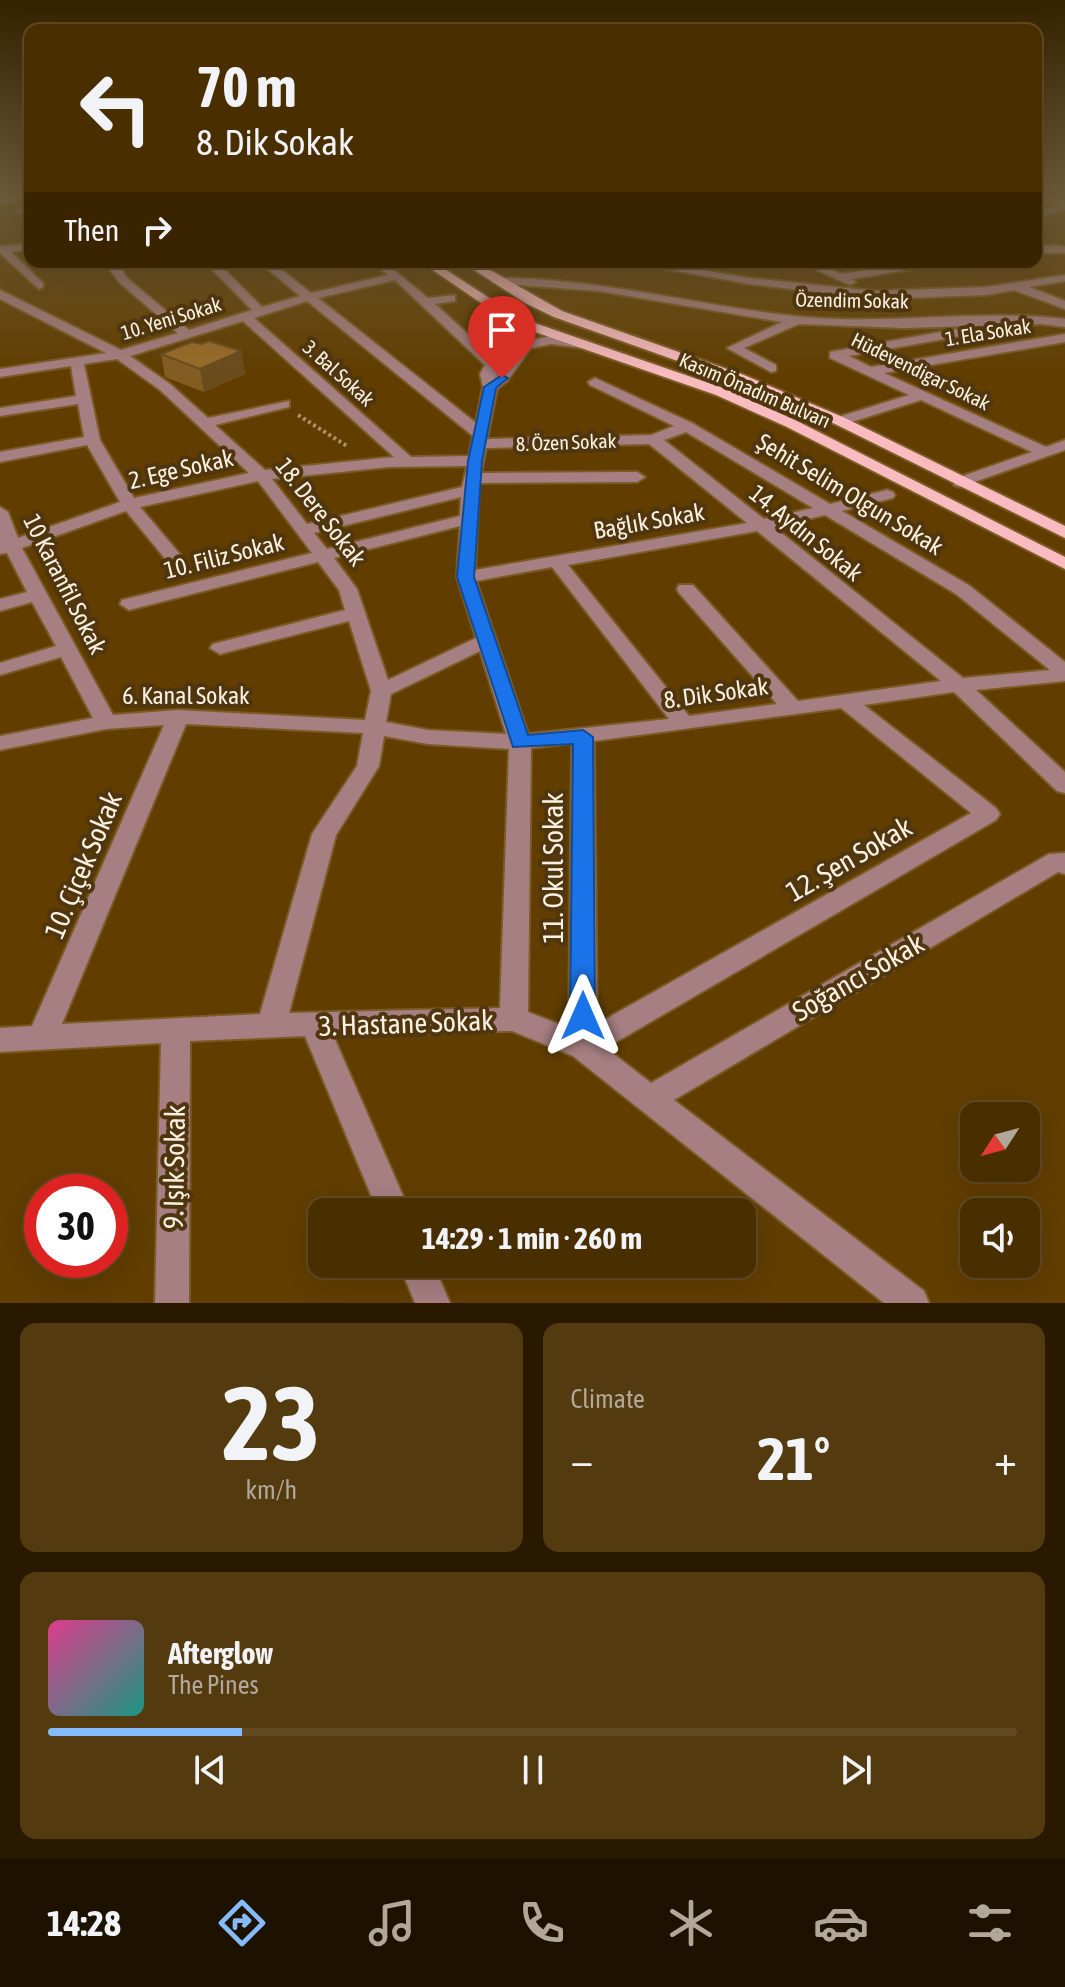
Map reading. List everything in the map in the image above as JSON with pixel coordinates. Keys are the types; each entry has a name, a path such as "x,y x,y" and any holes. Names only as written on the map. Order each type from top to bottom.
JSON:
{"main road":[{"name":"Kasım Önadım Bulvarı","path":"436,268 516,321 721,392 792,424 1065,564"},
{"name":"Kasım Önadım Bulvarı","path":"477,268 558,314 739,378 840,421 1065,533"}],"street":[{"path":"5,254 39,285"},
{"path":"114,268 124,281 187,334"},
{"name":"3. Bal Sokak","path":"216,268 253,315 405,459"},
{"path":"272,268 386,356 476,462"},
{"path":"386,268 491,363"},
{"path":"697,318 655,309 704,268"},
{"path":"819,268 875,295"},
{"path":"841,277 905,268"},
{"path":"625,274 682,286 875,295 986,291 1065,278"},
{"name":"Özendim Sokak","path":"497,281 625,274 682,286 798,320 826,323 1041,320 1065,323"},
{"name":"10. Yeni Sokak","path":"0,373 120,355 308,297 397,276"},
{"path":"1015,286 1065,305"},
{"name":"18. Dere Sokak","path":"0,294 120,355 165,387 262,476 348,589 381,691 368,766 324,834 271,1025"},
{"path":"425,302 451,298"},
{"path":"771,368 734,348 798,320"},
{"name":"8. Özen Sokak","path":"516,321 487,374 490,387 476,462 466,577 520,742"},
{"name":"Hüdevendigar Sokak","path":"975,321 985,329 835,355 1045,452"},
{"name":"1. Ela Sokak","path":"870,371 1044,344 1065,338"},
{"path":"490,387 502,378 527,345 551,340 582,344"},
{"path":"1044,344 1065,352"},
{"path":"77,363 92,440 129,504 178,563"},
{"name":"Şehit Selim Olgun Sokak","path":"595,382 687,426 963,590 1065,674"},
{"path":"840,421 923,395"},
{"path":"0,412 83,399"},
{"path":"206,423 284,404"},
{"path":"653,439 687,426"},
{"name":"8. Özen Sokak","path":"476,462 653,439"},
{"name":"14. Aydın Sokak","path":"653,439 959,685 1065,785"},
{"path":"0,457 92,440"},
{"path":"960,482 1065,445"},
{"name":"2. Ege Sokak","path":"6,548 129,504 196,487 405,459 476,462"},
{"path":"304,530 476,462 637,477"},
{"name":"Bağlık Sokak","path":"466,577 758,526 887,495"},
{"name":"10 Karanfil Sokak","path":"0,512 6,548 37,595 106,722"},
{"name":"10. Filiz Sokak","path":"129,604 469,519"},
{"path":"556,561 684,724"},
{"path":"686,589 793,709"},
{"path":"0,605 37,595"},
{"path":"220,648 356,613"},
{"path":"381,691 487,640"},
{"path":"0,669 68,649"},
{"name":"8. Dik Sokak","path":"374,727 428,737 520,742 583,737 959,685 1065,674"},
{"name":"12. Şen Sokak","path":"583,1047 988,814 845,701"},
{"name":"6. Kanal Sokak","path":"0,743 106,722 178,717 374,727"},
{"name":"10. Çiçek Sokak","path":"42,1037 178,717"},
{"name":"11. Okul Sokak","path":"583,737 583,1047"},
{"name":"11. Okul Sokak","path":"514,1019 520,742"},
{"name":"Soğancı Sokak","path":"650,1099 1058,860 1065,865"},
{"name":"3. Hastane Sokak","path":"0,1040 271,1025 514,1019 583,1047 912,1303"},
{"path":"315,1026 388,1198"},
{"name":"9. Işık Sokak","path":"172,1303 176,1030"},
{"path":"422,1278 433,1303"}],"path":[{"path":"284,404 317,429 376,462"}],"building":[{"path":"209,341 241,351 200,369 161,354 192,342 201,344"}],"route":[{"path":"502,378 490,387 475,461 470,490 466,577 520,742 583,737 583,1016"}]}
